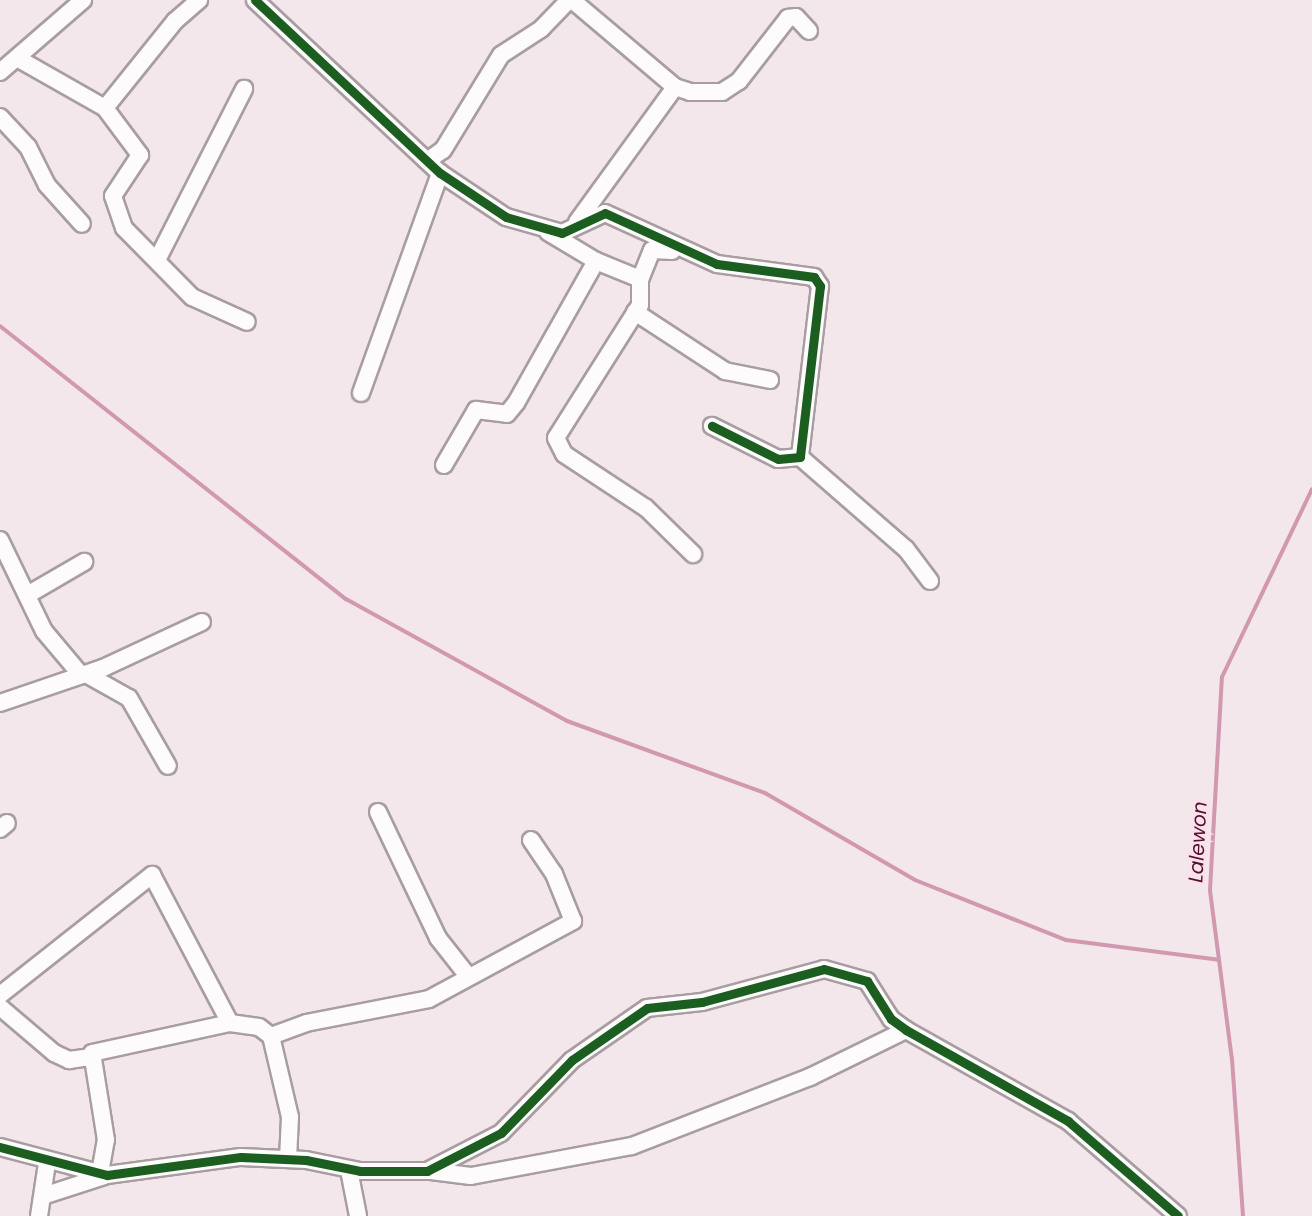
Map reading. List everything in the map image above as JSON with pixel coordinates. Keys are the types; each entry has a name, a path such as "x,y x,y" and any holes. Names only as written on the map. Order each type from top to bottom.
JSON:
{"street":[{"path":"83,0 7,62 105,108 140,155 113,196 114,209 124,228 158,258 192,297 247,322"},
{"path":"105,108 175,21 199,0"},
{"path":"255,0 440,173 506,217 548,232 596,261 640,279"},
{"path":"428,161 443,150 501,55 541,29 570,0 675,87 723,92 739,81 788,18 796,17 809,31"},
{"path":"571,230 675,87"},
{"path":"158,258 244,89"},
{"path":"0,117 28,147 47,185 82,224"},
{"path":"361,393 440,173"},
{"path":"548,232 571,230 605,213 681,251 741,271 814,277 819,283 800,457"},
{"path":"681,251 652,250 640,279 635,312 556,438 564,454 646,508 693,554"},
{"path":"444,465 476,410 507,414 516,403 596,261"},
{"path":"635,312 725,371 770,380"},
{"path":"712,426 778,459 800,457 906,549 930,581"},
{"path":"0,540 29,594 44,631 83,675 129,698 168,766"},
{"path":"29,594 84,561"},
{"path":"0,704 83,675 202,622"},
{"path":"378,812 438,938 468,976"},
{"path":"271,1036 306,1023 429,999 573,921 554,874 531,840"},
{"path":"0,995 152,875 230,1023"},
{"path":"427,1171 501,1133 572,1060 647,1008 702,1002 824,969 867,981 891,1019 906,1030 1034,1098 1178,1216"},
{"path":"0,1007 54,1053 69,1060 90,1057"},
{"path":"103,1174 106,1140 90,1057 96,1048 208,1032 230,1023 259,1027 271,1036 290,1117 288,1159"},
{"path":"46,1195 103,1174 241,1156 288,1159 349,1170 427,1171 471,1176 632,1146 810,1077 906,1030"},
{"path":"0,1147 47,1163 103,1174"},
{"path":"39,1216 46,1195 47,1163"},
{"path":"349,1170 358,1216"}],"waterway":[{"path":"0,326 346,599 567,721 765,793 915,880 1066,940 1219,960"},
{"name":"Lalewon","path":"1243,1216 1232,1060 1210,890 1222,677 1312,489"}],"cycle path":[{"path":"255,0 440,173 506,217 562,233 605,213 717,264 814,277 820,286 800,457 778,459 712,426"},
{"path":"0,1147 107,1175 241,1157 306,1160 360,1171 427,1171 501,1133 572,1060 647,1008 702,1002 824,969 867,981 891,1019 906,1030 1068,1121 1178,1216"}]}
